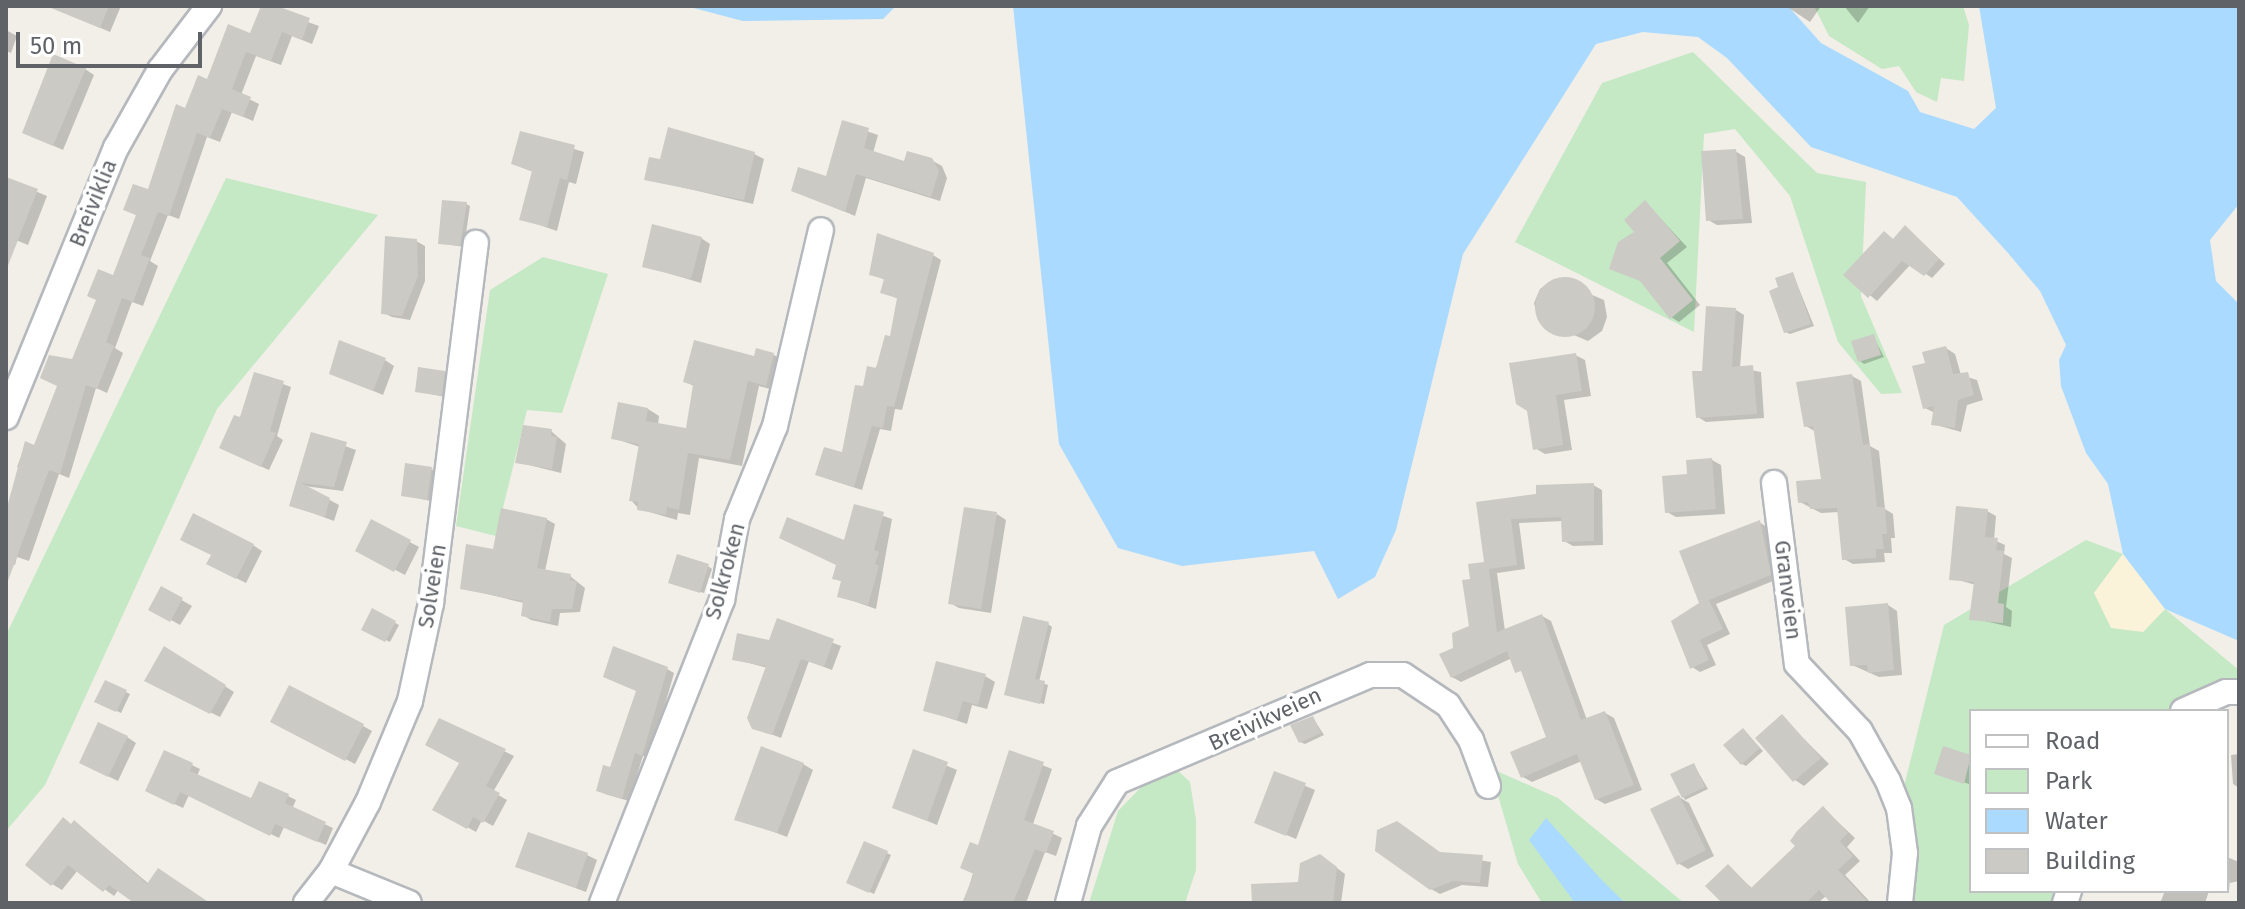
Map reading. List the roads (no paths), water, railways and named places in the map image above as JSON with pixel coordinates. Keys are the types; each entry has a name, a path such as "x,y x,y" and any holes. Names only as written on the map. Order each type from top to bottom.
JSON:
{"street":[{"name":"Breiviklia","path":"6,417 116,148 160,70 209,6"},
{"name":"Solkroken","path":"602,903 722,600 737,519 775,426 821,230"},
{"name":"Solveien","path":"306,903 331,871 368,802 410,701 431,603 476,243"},
{"name":"Granveien","path":"1774,483 1797,664 1860,731 1888,781 1899,808 1905,853 1900,903"},
{"name":"Breivikveien","path":"1068,903 1089,826 1117,782 1370,675 1403,675 1448,705 1471,740 1488,786"},
{"path":"2188,709 2226,692 2239,692"},
{"path":"331,871 409,903"}],"water":[{"path":"686,6 896,6 883,19 743,21"},
{"path":"1013,6 1788,6 1821,43 1908,91 1920,112 1974,129 1996,108 1979,6 2239,6 2239,204 2210,240 2216,281 2239,304 2239,641 2165,609 2123,554 2108,484 2086,453 2061,386 2059,360 2066,345 2040,291 1957,197 1811,147 1727,58 1698,37 1643,32 1596,44 1463,254 1396,530 1375,577 1338,599 1314,551 1182,566 1118,548 1059,444"},
{"path":"1546,818 1625,903 1575,903 1529,840"}]}
